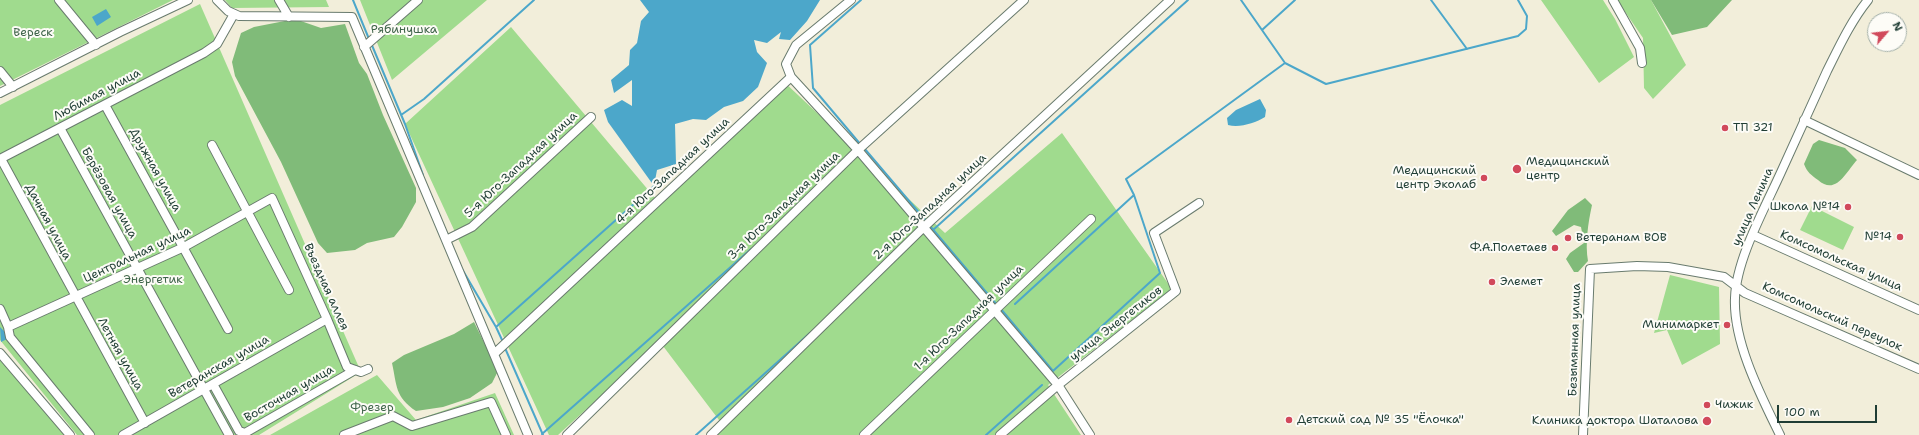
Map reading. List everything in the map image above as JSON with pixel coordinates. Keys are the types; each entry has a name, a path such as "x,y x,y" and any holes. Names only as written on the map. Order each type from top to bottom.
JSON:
{"street":[{"path":"59,0 96,45"},
{"path":"0,93 96,45 173,3 188,0"},
{"path":"217,0 234,14 239,16 352,17 528,435"},
{"path":"278,0 289,17"},
{"path":"364,47 418,0"},
{"path":"851,0 796,45 786,64 791,77 858,150 1058,385 1090,435"},
{"name":"3-я Юго-Западная улица","path":"567,435 858,150 1024,0"},
{"name":"2-я Юго-Западная улица","path":"711,435 924,228 1170,0"},
{"path":"1613,0 1640,48 1642,63"},
{"name":"улица Ленина","path":"1780,435 1756,383 1740,338 1735,298 1736,286 1753,235 1804,120 1842,42 1861,8 1868,0"},
{"name":"Любимая улица","path":"0,159 105,105 217,44 234,14"},
{"path":"0,71 13,87"},
{"name":"4-я Юго-Западная улица","path":"494,354 791,77"},
{"name":"Дружная улица","path":"105,105 228,329"},
{"name":"5-я Юго-Западная улица","path":"446,240 472,227 592,117"},
{"path":"1804,120 1919,174"},
{"name":"Берёзовая улица","path":"60,128 229,435"},
{"path":"212,145 289,290"},
{"name":"Дачная улица","path":"0,159 74,297"},
{"name":"Центральная улица","path":"8,327 184,247 272,198"},
{"name":"Въездная аллея","path":"272,198 347,367 355,370"},
{"name":"улица Энергетиков","path":"1000,435 1058,385 1176,292 1154,233 1198,203"},
{"name":"1-я Юго-Западная улица","path":"864,435 1091,219"},
{"name":"Комсомольская улица","path":"1753,235 1919,310"},
{"name":"Комсомольский переулок","path":"1590,270 1637,266 1668,267 1724,277 1745,293 1919,369"},
{"name":"Безымянная улица","path":"1583,435 1590,270"},
{"name":"Летняя улица","path":"74,297 144,423"},
{"path":"0,309 8,327 10,337 90,435"},
{"name":"Ветеранская улица","path":"123,435 327,319"},
{"path":"0,353 70,435"},
{"path":"355,370 361,372 368,369"},
{"name":"Восточная улица","path":"213,384 239,430 244,433 355,370"},
{"path":"344,435 393,416 412,426 491,402 506,435"}],"green space":[{"name":"Вереск","path":"0,0 173,0 0,86"},
{"path":"225,0 326,0 329,7 232,8"},
{"name":"Рябинушка","path":"360,0 487,0 392,80"},
{"path":"1541,0 1603,0 1615,19 1634,57 1599,83"},
{"path":"1617,0 1651,0 1686,65 1653,99 1644,88 1643,38"},
{"path":"1651,0 1732,0 1707,27 1672,35"},
{"name":"Энергетик","path":"200,4 361,372 259,435 77,435 0,340 0,105"},
{"path":"295,19 321,28 345,24 359,63 367,74 383,115 416,188 416,202 402,227 394,237 367,243 355,250 327,253 318,243 281,162 235,76 232,62 241,33 254,27"},
{"path":"511,27 655,198 782,80 945,233 1062,133 1172,289 1048,385 1081,435 711,435 722,424 660,342 558,435 549,435 405,124"},
{"path":"1819,140 1845,148 1857,160 1845,176 1835,184 1824,184 1806,169 1804,164 1813,144"},
{"path":"1585,198 1592,205 1587,233 1588,261 1578,272 1574,272 1566,259 1570,253 1584,243 1581,227 1574,225 1556,236 1552,231 1568,210"},
{"path":"1812,206 1854,227 1843,250 1800,230"},
{"path":"1670,275 1719,287 1720,344 1682,365 1667,330 1654,333"},
{"path":"474,322 498,371 492,383 470,398 443,407 416,411 400,396 396,385 392,363 404,355 454,334"},
{"path":"0,348 71,435 0,435"},
{"name":"Фрезер","path":"377,375 416,420 495,393 514,435 270,435"}],"water":[{"path":"640,0 820,0 807,21 790,40 779,39 781,32 767,43 754,40 757,52 767,63 758,87 743,101 724,107 706,120 693,119 675,124 676,164 657,170 654,186 608,122 604,110 622,100 632,106 632,80 614,93 611,80 629,65 630,50 637,43 641,21 649,12"},
{"path":"106,9 111,17 97,26 92,17"},
{"path":"1260,99 1266,110 1265,117 1247,124 1237,126 1228,125 1227,118 1236,110"},
{"path":"0,327 5,332 7,339 1,342"}],"waterway":[{"path":"353,0 369,39"},
{"path":"401,115 424,99 534,0"},
{"path":"861,0 810,45 813,88 861,145"},
{"path":"933,230 1188,0"},
{"path":"1241,0 1285,63 1326,84 1518,36 1526,29 1527,16 1518,0"},
{"path":"1262,30 1295,0"},
{"path":"1431,0 1467,49"},
{"path":"371,43 405,124 423,175"},
{"path":"1000,308 1053,371 1160,273 1134,195 1126,179 1285,63"},
{"path":"864,148 927,222"},
{"path":"496,327 654,186"},
{"path":"1015,304 1134,195"},
{"path":"930,226 997,305"},
{"path":"542,434 751,249"},
{"path":"462,269 496,327 503,342"},
{"path":"696,435 810,333"},
{"path":"505,348 543,435"},
{"path":"910,386 915,381"},
{"path":"986,435 1042,385"}],"place":[{"name":"ТП 321","path":"1725,128"},
{"name":"Медицинский центр","path":"1517,169"},
{"name":"Медицинский центр Эколаб","path":"1484,178"},
{"name":"Школа №14","path":"1848,207"},
{"name":"№14","path":"1900,237"},
{"name":"Ветеранам ВОВ","path":"1568,238"},
{"name":"Ф.А.Полетаев","path":"1555,248"},
{"name":"Элемет","path":"1492,282"},
{"name":"Минимаркет","path":"1727,325"},
{"name":"Чижик","path":"1707,405"},
{"name":"Детский сад № 35 \"Ёлочка\"","path":"1289,420"},
{"name":"Клиника доктора Шаталова","path":"1707,421"}]}
